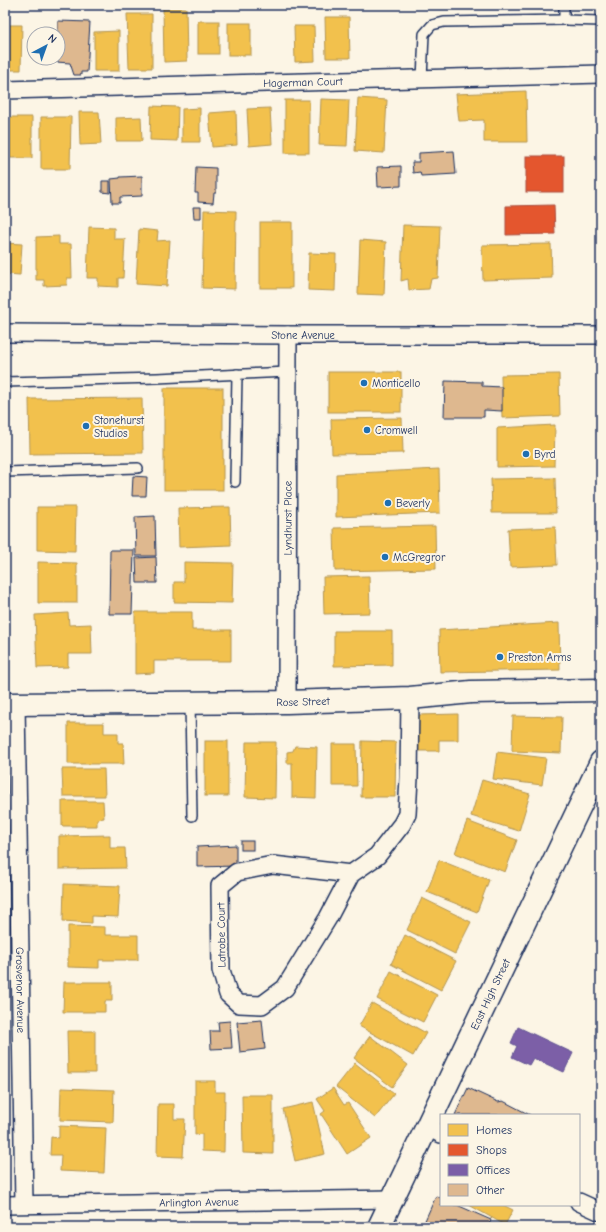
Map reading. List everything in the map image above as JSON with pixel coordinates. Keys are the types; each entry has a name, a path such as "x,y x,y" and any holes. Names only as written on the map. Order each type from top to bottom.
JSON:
{"main road":[{"name":"Rose Street","path":"11,704 287,702 410,698 471,692 601,690"},
{"name":"East High Street","path":"441,1114 601,762"},
{"name":"East High Street","path":"379,1227 393,1199 434,1130 440,1117"}],"street":[{"name":"Hagerman Court","path":"5,90 601,74"},
{"name":"Stone Avenue","path":"5,333 601,335"},
{"name":"Lyndhurst Place","path":"287,702 288,335"},
{"name":"Latrobe Court","path":"352,874 273,865 237,872 220,886 221,970 228,994 239,1004 262,1005 285,988 328,918 352,874 378,856 402,824 407,814 410,698"},
{"name":"Grosvenor Avenue","path":"11,704 24,1204"},
{"name":"Arlington Avenue","path":"5,1205 393,1199"},
{"path":"580,1202 601,1212"}],"lane":[{"path":"564,5 564,20"},
{"path":"422,79 424,34 432,25 444,22 564,20 601,21"},
{"path":"5,382 288,372"},
{"path":"235,482 237,374"},
{"path":"5,472 138,468"},
{"path":"190,703 192,816"}],"building: Homes":[{"path":"163,8 186,8 187,61 164,62"},
{"path":"127,14 152,14 152,68 129,68"},
{"path":"325,17 349,17 350,58 326,58"},
{"path":"198,21 219,21 219,54 198,54"},
{"path":"228,23 251,23 251,55 228,55"},
{"path":"5,25 22,25 21,70 5,70"},
{"path":"294,26 314,26 315,61 295,62"},
{"path":"119,31 119,71 94,71 94,32"},
{"path":"526,91 527,142 484,142 484,120 459,121 456,94"},
{"path":"358,98 387,100 384,153 355,151"},
{"path":"321,99 349,100 347,146 319,145"},
{"path":"285,100 309,100 309,153 285,153"},
{"path":"151,106 178,107 177,141 150,140"},
{"path":"200,108 200,142 182,142 182,109"},
{"path":"270,108 272,144 249,146 247,109"},
{"path":"236,111 237,145 212,147 209,113"},
{"path":"79,112 99,112 101,144 80,145"},
{"path":"10,117 32,117 32,158 10,158"},
{"path":"41,117 71,117 70,169 41,169"},
{"path":"141,117 142,141 116,141 116,118"},
{"path":"204,210 236,211 235,289 202,288"},
{"path":"260,222 292,222 292,288 260,288"},
{"path":"403,225 440,226 438,278 431,279 429,289 409,290 408,279 401,281"},
{"path":"89,227 114,228 114,239 125,239 123,278 118,278 118,287 98,286 98,278 87,278"},
{"path":"139,229 158,231 157,241 170,240 167,286 136,284"},
{"path":"59,236 59,244 71,244 72,278 67,278 67,285 44,286 44,280 36,280 36,237"},
{"path":"360,240 386,242 384,295 358,294"},
{"path":"5,243 22,244 20,275 5,274"},
{"path":"551,244 552,278 483,280 482,245"},
{"path":"309,253 336,254 335,291 308,290"},
{"name":"Monticello","path":"328,372 401,372 401,412 328,412"},
{"path":"559,374 560,416 502,418 501,375"},
{"name":"Stonehurst Studios","path":"164,388 223,388 223,490 164,490"},
{"name":"Stonehurst Studios","path":"142,398 143,453 30,454 29,399"},
{"name":"Cromwell","path":"402,418 403,453 332,454 331,419"},
{"name":"Byrd","path":"555,425 554,466 497,467 497,428"},
{"name":"Beverly","path":"439,469 440,513 336,517 336,474"},
{"path":"555,478 556,513 492,513 491,479"},
{"path":"37,507 76,507 75,551 37,550"},
{"path":"230,507 231,545 179,547 178,508"},
{"name":"McGregror","path":"435,526 436,569 335,571 334,528"},
{"path":"555,527 557,565 510,567 508,529"},
{"path":"38,562 77,563 77,603 38,603"},
{"path":"184,562 233,563 232,603 174,602 174,582 184,582"},
{"path":"369,576 370,613 324,614 323,577"},
{"path":"135,612 192,612 192,630 231,630 231,661 154,661 154,673 135,674"},
{"path":"68,613 69,625 91,624 92,654 68,654 68,667 37,668 35,615"},
{"name":"Preston Arms","path":"559,623 560,670 440,672 439,630"},
{"path":"334,631 392,631 392,665 334,666"},
{"path":"458,714 458,740 439,740 439,751 418,751 418,715"},
{"path":"513,716 562,717 561,753 512,751"},
{"path":"68,723 104,723 104,733 118,733 118,743 123,743 124,764 68,764"},
{"path":"205,741 228,741 228,796 205,796"},
{"path":"362,741 396,742 395,797 361,797"},
{"path":"246,742 276,742 275,798 245,797"},
{"path":"332,744 356,744 357,786 332,786"},
{"path":"295,746 317,747 316,798 292,797 292,763 287,763 287,752 293,751"},
{"path":"497,752 546,758 542,785 493,779"},
{"path":"62,769 104,769 105,796 63,796"},
{"path":"482,780 530,794 519,831 471,816"},
{"path":"62,801 103,801 104,818 97,819 97,826 62,826"},
{"path":"467,821 517,840 505,872 455,853"},
{"path":"110,835 110,848 125,848 126,868 59,869 59,836"},
{"path":"439,860 489,880 477,912 427,892"},
{"path":"64,884 120,886 118,917 92,916 92,923 63,921"},
{"path":"422,898 471,922 455,954 407,930"},
{"path":"68,926 105,927 105,935 138,935 138,960 99,960 99,968 68,967"},
{"path":"405,935 456,961 441,990 391,964"},
{"path":"391,971 437,995 423,1022 377,999"},
{"path":"64,982 112,982 112,1001 105,1001 105,1012 63,1012"},
{"path":"372,1003 426,1033 413,1056 359,1026"},
{"path":"67,1031 95,1031 95,1073 68,1073"},
{"path":"370,1036 408,1065 392,1087 354,1058"},
{"path":"355,1063 394,1094 375,1118 336,1087"},
{"path":"195,1081 215,1081 215,1092 225,1092 224,1152 202,1151 202,1134 195,1135"},
{"path":"61,1088 114,1090 113,1122 60,1120"},
{"path":"333,1088 344,1105 348,1103 371,1138 347,1154 321,1114 325,1111 317,1099"},
{"path":"242,1095 273,1095 273,1154 243,1153"},
{"path":"313,1102 325,1154 295,1161 283,1109"},
{"path":"158,1104 174,1104 174,1119 185,1119 183,1157 157,1156"},
{"path":"59,1126 106,1128 104,1173 60,1171 61,1155 50,1155 51,1137 59,1138"},
{"path":"471,1206 505,1206 513,1210 505,1225"}],"building: Shops":[{"path":"526,156 564,156 564,192 526,192"},
{"path":"554,205 555,234 506,235 506,206"}],"building: Offices":[{"path":"518,1027 573,1053 564,1072 533,1058 529,1065 512,1057 517,1046 511,1043"}],"building: Other":[{"path":"58,21 90,22 87,72 81,72 81,75 74,75 70,63 66,63 66,26 58,26"},
{"path":"454,151 456,174 421,176 420,172 413,173 412,162 419,162 419,153"},
{"path":"401,166 401,186 378,187 377,167"},
{"path":"196,167 216,168 216,193 214,193 213,203 198,202 198,193 195,193"},
{"path":"142,176 142,196 120,197 120,203 112,203 111,179"},
{"path":"5,179 7,179 7,214 5,214"},
{"path":"102,181 110,181 110,193 102,192"},
{"path":"193,207 201,207 201,218 194,218"},
{"path":"445,381 482,382 482,386 502,387 502,411 484,410 484,417 444,417"},
{"path":"133,476 147,477 146,496 132,496"},
{"path":"155,516 156,556 136,556 135,517"},
{"path":"110,550 134,550 132,614 109,614"},
{"path":"156,557 157,583 137,583 136,558"},
{"path":"241,841 253,841 253,850 241,850"},
{"path":"236,845 236,866 197,867 197,847"},
{"path":"262,1020 265,1049 240,1052 237,1022"},
{"path":"230,1021 232,1048 211,1049 210,1031 219,1031 218,1022"},
{"path":"468,1088 498,1102 503,1101 528,1114 455,1114"},
{"path":"436,1196 440,1198 440,1206 459,1206 491,1220 488,1227 428,1227 423,1225"}],"place":[{"name":"Monticello","path":"364,383"},
{"name":"Stonehurst Studios","path":"86,426"},
{"name":"Cromwell","path":"367,430"},
{"name":"Byrd","path":"526,454"},
{"name":"Beverly","path":"388,503"},
{"name":"McGregror","path":"385,557"},
{"name":"Preston Arms","path":"500,657"}]}
